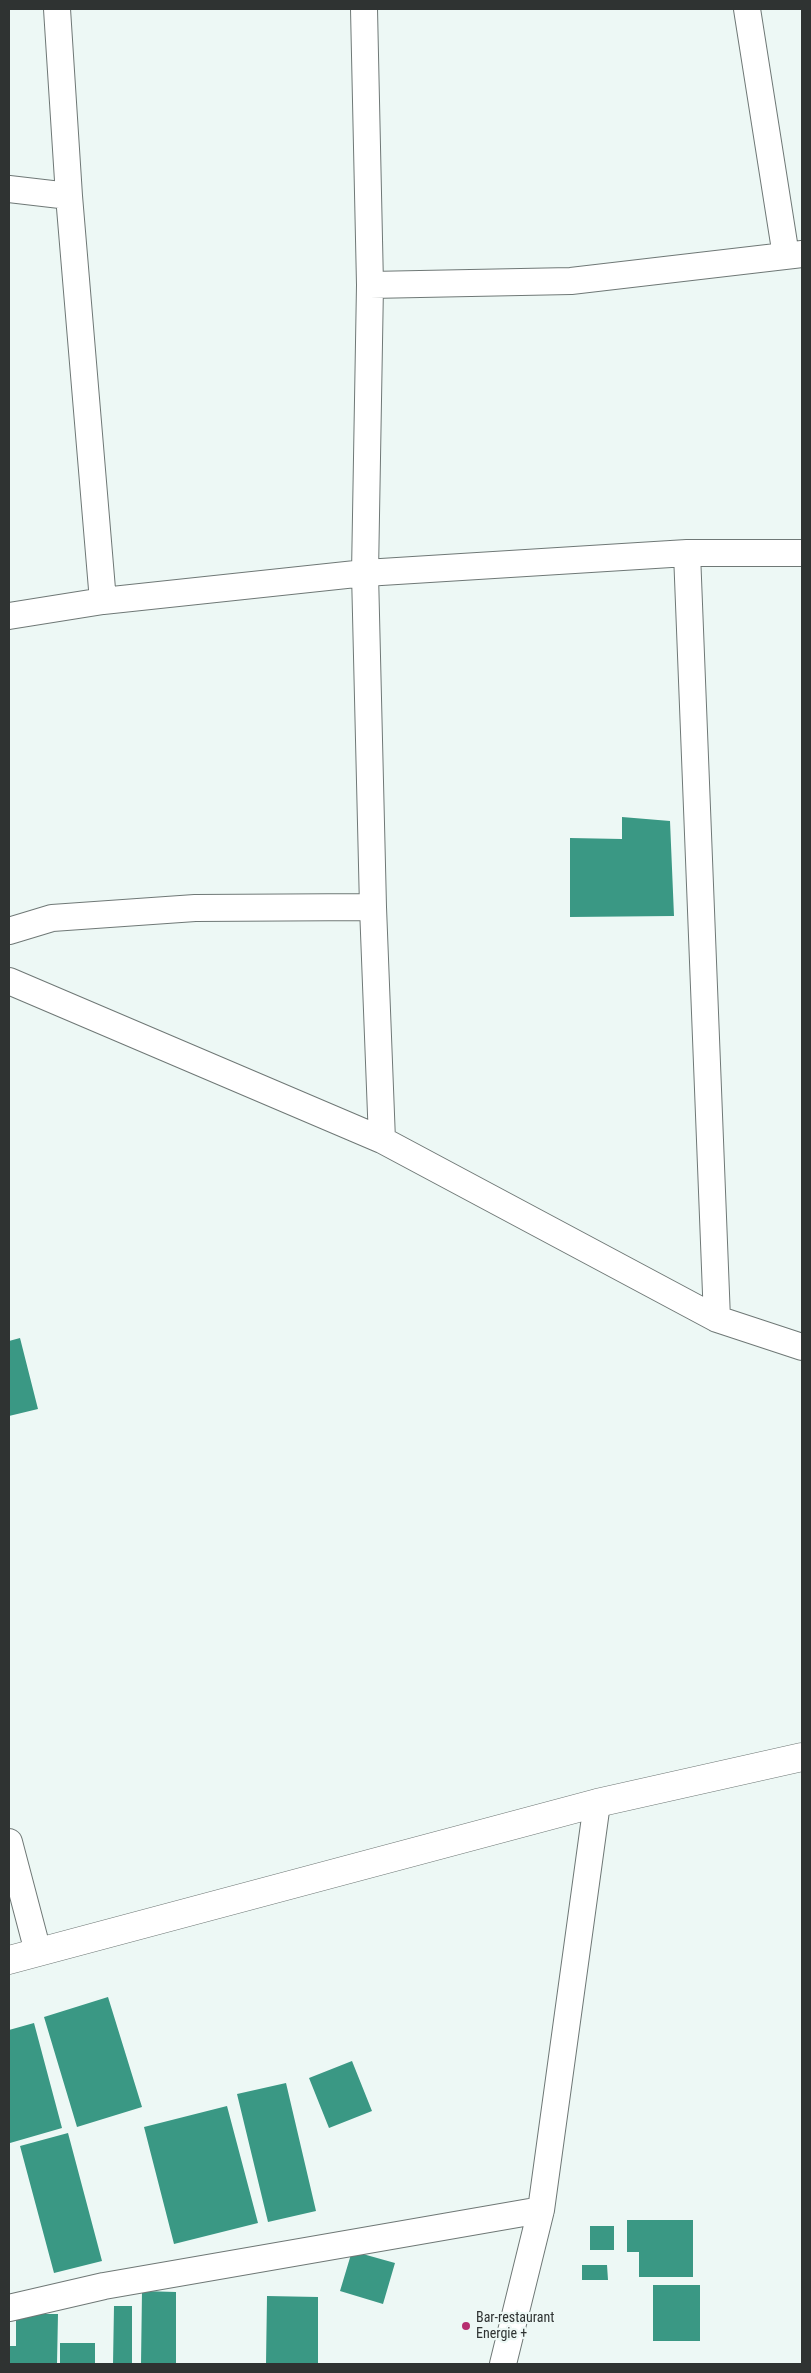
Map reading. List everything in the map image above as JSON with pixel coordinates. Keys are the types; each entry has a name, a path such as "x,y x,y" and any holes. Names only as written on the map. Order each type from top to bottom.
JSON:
{"main road":[{"path":"9,1960 597,1803 802,1757"}],"street":[{"path":"57,9 69,196 103,601"},
{"path":"364,9 370,285 365,573 373,907 382,1140"},
{"path":"370,285 571,280 794,255 747,9"},
{"path":"9,189 69,196"},
{"path":"9,616 103,601 365,573 687,553 802,553"},
{"path":"687,553 717,1319"},
{"path":"9,931 52,918 195,908 373,907"},
{"path":"9,981 382,1140 717,1319 802,1347"},
{"path":"503,2364 541,2210 597,1803"},
{"path":"9,1842 38,1952"},
{"path":"9,2308 104,2286 541,2210"}],"building":[{"path":"622,817 670,821 674,916 570,917 570,838 622,839"},
{"path":"20,1338 38,1409 9,1416 9,1341"},
{"path":"108,1997 142,2107 77,2127 44,2017"},
{"path":"34,2023 62,2128 10,2143 9,2030"},
{"path":"352,2061 372,2111 329,2128 309,2078"},
{"path":"286,2083 316,2211 268,2222 237,2094"},
{"path":"227,2106 258,2223 174,2244 144,2127"},
{"path":"68,2133 102,2261 54,2273 20,2146"},
{"path":"627,2220 693,2220 693,2277 639,2277 639,2252 627,2252"},
{"path":"590,2226 614,2226 614,2250 590,2250"},
{"path":"352,2251 395,2263 383,2304 340,2291"},
{"path":"582,2265 607,2265 608,2280 582,2280"},
{"path":"653,2285 700,2285 700,2341 653,2341"},
{"path":"142,2291 176,2292 176,2364 141,2364"},
{"path":"267,2296 318,2297 318,2364 266,2364"},
{"path":"114,2306 132,2306 132,2364 113,2364"},
{"path":"16,2314 58,2314 57,2364 9,2364 9,2346 16,2346"},
{"path":"60,2343 95,2343 95,2364 60,2364"}],"place":[{"name":"Bar-restaurant Energie +","path":"466,2326"}]}
